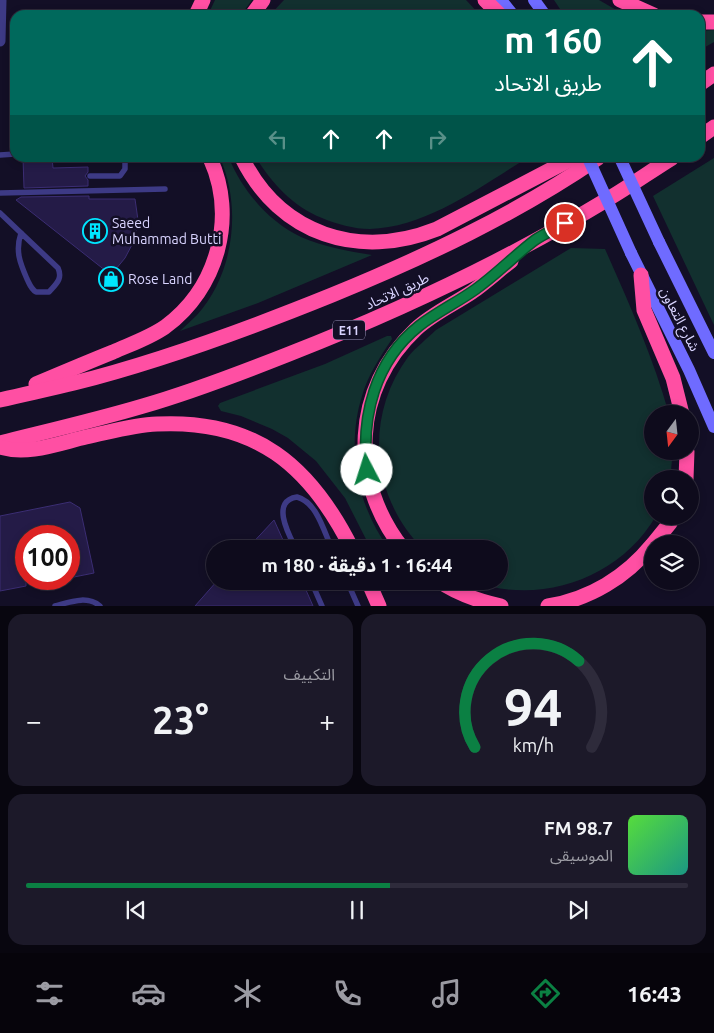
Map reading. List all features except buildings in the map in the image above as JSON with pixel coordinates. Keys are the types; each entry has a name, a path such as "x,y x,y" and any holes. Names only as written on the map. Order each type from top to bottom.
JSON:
{"highway":[{"path":"256,10 264,0"},
{"path":"484,0 495,10"},
{"path":"620,0 643,10"},
{"path":"0,400 149,336 164,327 190,303 210,274 216,257 223,223 220,188 211,162"},
{"path":"244,162 257,183 270,199 302,223 320,232 339,238 379,243 412,238 437,229 565,162"},
{"name":"طريق الاتحاد","path":"0,400 75,383 147,362 204,344 301,307 414,260 465,235 565,180 592,162"},
{"name":"طريق الاتحاد","path":"0,445 143,406 208,385 346,332 474,273 609,198 666,162"},
{"path":"396,540 378,507 371,489 367,470 365,430 373,392 391,357 417,328 479,287 536,240"},
{"path":"641,275 644,310 673,378 680,405"},
{"path":"0,445 16,450 34,449 134,427 157,424 195,425 224,430 270,448 291,463 320,496 347,540"},
{"path":"660,535 668,525"},
{"path":"548,606 579,598 603,587 630,568 644,553"},
{"path":"372,590 379,606"},
{"path":"454,590 482,602 501,606"}],"main road":[{"name":"شارع التعاون","path":"590,162 641,275 689,370 714,427"},
{"name":"شارع التعاون","path":"622,162 714,353"}],"street":[{"path":"0,41 1,0"}],"lane":[{"path":"90,176 120,176 124,172 125,162"},
{"path":"0,193 165,189"},
{"path":"0,213 56,265 60,271 60,279 49,292 36,292 31,288 18,256 18,244 21,233"},
{"path":"292,540 284,524 283,516 284,508 288,502 297,497 304,500 313,509 328,540"},
{"path":"314,590 322,606"},
{"path":"351,590 358,606"},
{"path":"368,590 372,606"},
{"path":"54,606 91,600 100,606"}],"green space":[{"path":"215,0 252,0 245,10 210,10"},
{"path":"284,0 466,0 475,10 275,10"},
{"path":"554,0 599,0 616,10 561,10"},
{"path":"714,30 714,42 705,47 705,31"},
{"path":"714,158 714,325 653,196"},
{"path":"221,162 231,162 241,182 258,204 278,222 301,237 345,250 372,255 258,303 180,331 197,315 210,298 226,260 231,240 232,218 231,197"},
{"path":"259,162 521,162 472,193 432,213 391,227 370,229 351,227 311,213 292,201 269,177"},
{"path":"571,248 605,249 648,351 666,405 644,405 644,460 672,460 671,470 644,470 644,525 649,525 640,538 621,556 599,571 576,582 550,588 508,589 508,540 416,540 393,506 384,481 380,456 380,430 384,405 394,380 408,357 436,330"},
{"path":"387,336 391,336 392,339 375,366 362,396 357,415 355,435 355,455 362,495 369,514 383,540 366,540 345,498 316,461 288,438 241,416 221,411 218,406 220,403 325,364"}],"place":[{"name":"Saeed Muhammad Butti","path":"95,231"},
{"name":"Rose Land","path":"111,279"}],"route":[{"path":"367,470 365,430 373,392 381,374 403,341 433,316 479,287 536,240 565,223"}]}
